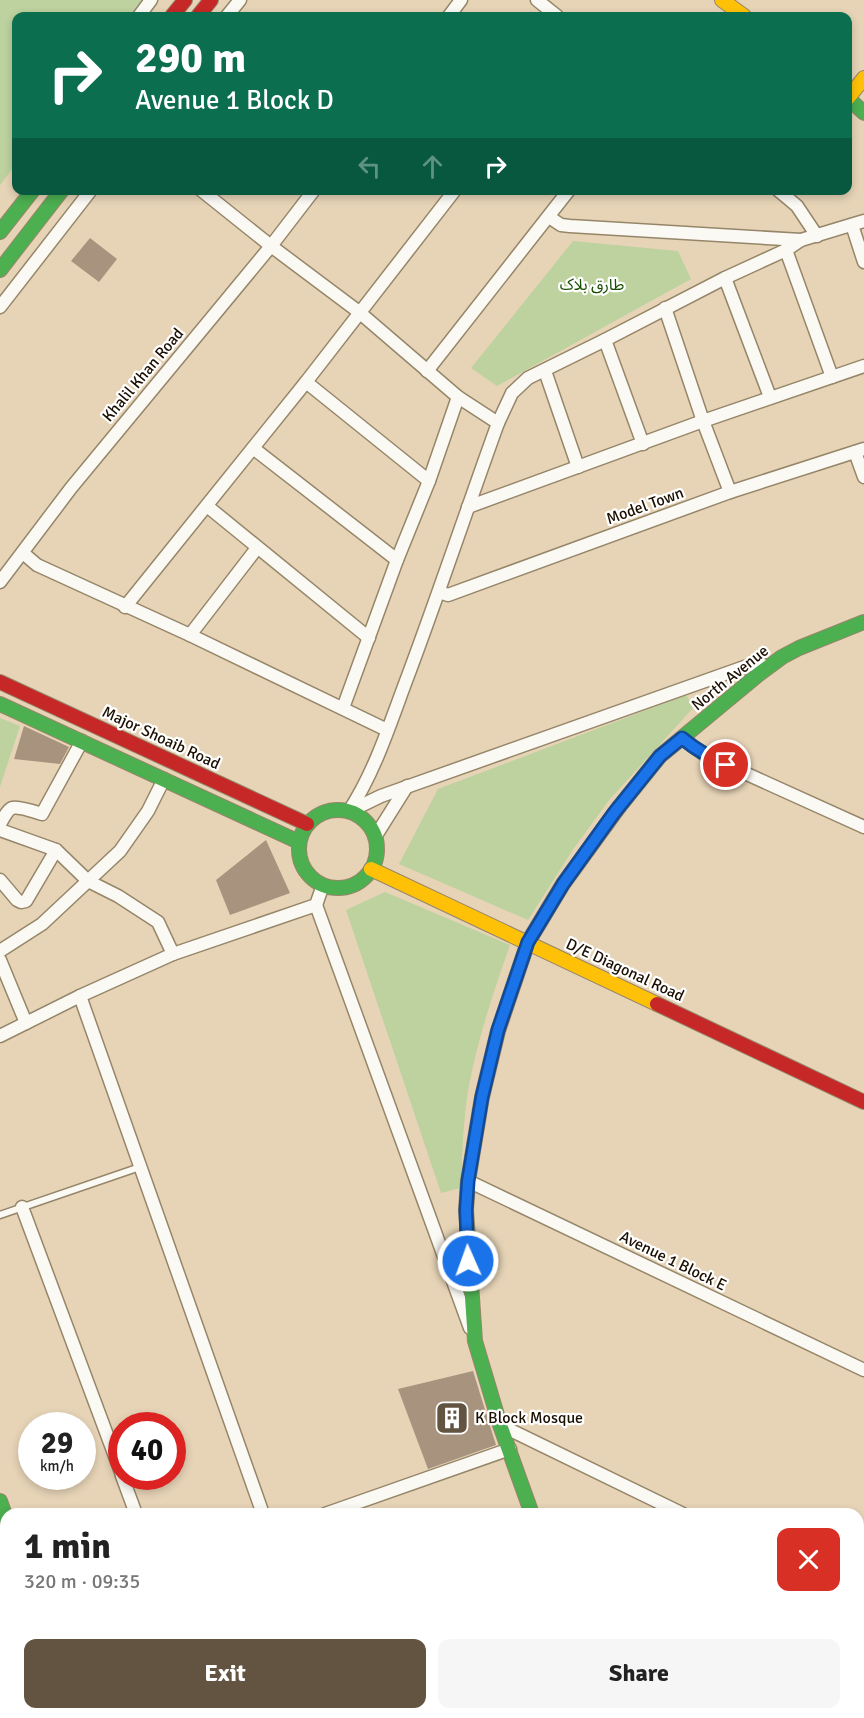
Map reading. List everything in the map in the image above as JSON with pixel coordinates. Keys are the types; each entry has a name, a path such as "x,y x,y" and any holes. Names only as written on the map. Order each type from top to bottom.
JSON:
{"street":[{"path":"175,12 185,0"},
{"path":"201,12 211,0"},
{"path":"230,12 240,0"},
{"path":"537,0 552,12"},
{"path":"723,0 739,12"},
{"path":"852,93 864,78"},
{"path":"852,102 864,113"},
{"path":"0,232 29,195"},
{"path":"0,270 58,195"},
{"path":"0,307 88,195"},
{"path":"207,195 359,312 458,397 498,423"},
{"name":"Khalil Khan Road","path":"0,582 71,488 271,246 310,195"},
{"path":"125,607 306,382 450,195"},
{"path":"428,371 565,195"},
{"path":"784,195 796,206 817,236"},
{"path":"549,217 561,225 570,226 801,240 858,223 864,262"},
{"path":"349,811 363,790 387,730 505,405 519,385 528,378 725,278 786,250 801,240"},
{"path":"786,250 832,377"},
{"path":"725,278 770,397"},
{"path":"665,308 703,421 730,492"},
{"path":"605,340 643,444"},
{"path":"468,507 770,397 864,366"},
{"path":"545,371 578,467"},
{"path":"306,382 429,481"},
{"path":"343,708 397,560 429,481 458,397"},
{"path":"253,448 397,560"},
{"path":"860,450 864,477"},
{"name":"Model Town","path":"439,592 448,595 730,492 860,450"},
{"path":"207,506 369,638"},
{"path":"190,635 257,548"},
{"path":"22,554 37,565 190,635 387,730"},
{"name":"North Avenue","path":"530,1508 500,1425 475,1341 466,1210 468,1181 487,1075 501,1021 528,942 563,884 614,813 660,756 768,667 799,648 864,622"},
{"path":"349,811 407,786 750,665 757,663 768,667"},
{"name":"Major Shoaib Road","path":"0,682 307,824"},
{"path":"0,704 299,842"},
{"path":"682,738 707,756 864,827"},
{"path":"0,824 12,808 17,807 42,814 82,741"},
{"path":"0,951 42,924 120,851 148,811 164,779"},
{"path":"375,837 407,786"},
{"path":"326,811 349,811 360,817 375,837 376,858 371,869 356,884 345,887 334,888 314,880 306,873 298,853 299,842 307,824 326,811"},
{"path":"0,830 56,850 88,881 118,896 158,922 173,954"},
{"path":"0,880 17,900 26,901 56,850"},
{"name":"D/E Diagonal Road","path":"371,869 864,1102"},
{"path":"323,885 316,905 475,1341"},
{"path":"0,1036 80,996 173,954 316,905"},
{"path":"0,960 26,1023"},
{"path":"80,996 261,1508"},
{"name":"Avenue 1 Block E","path":"468,1181 864,1370"},
{"path":"22,1207 108,1437"},
{"path":"500,1425 671,1508"},
{"path":"342,1508 510,1449"},
{"path":"127,1490 134,1508"}],"lane":[{"path":"0,1215 141,1167"}],"green space":[{"path":"0,0 143,0 133,12 12,12 12,169 0,185"},
{"name":"طارق بلاک","path":"573,241 678,251 691,279 497,386 471,368"},
{"path":"686,695 694,707 610,799 574,848 528,920 399,864 438,789"},
{"path":"0,718 20,726 0,787"},
{"path":"385,892 510,945 486,1017 468,1091 461,1188 441,1193 346,910"}],"building":[{"path":"90,238 117,259 99,282 71,261"},
{"path":"24,726 69,747 60,764 14,759"},
{"path":"266,840 290,893 230,915 216,880"},
{"name":"K Block Mosque","path":"473,1371 496,1445 428,1469 398,1389"}],"traffic: fast":[{"path":"852,102 864,113"},
{"path":"0,232 29,195"},
{"path":"0,270 58,195"},
{"path":"619,807 660,756 759,674 799,648 864,622"},
{"path":"0,704 299,842"},
{"path":"338,810 353,813 366,821 374,834 377,849 374,864 366,877 353,885 338,888 323,885 310,877 302,864 299,849 302,834 310,821 323,813 338,810"},
{"path":"474,1145 466,1210 475,1341 500,1425 530,1508"},
{"path":"0,1501 2,1508"}],"traffic: slow":[{"path":"722,0 738,12"},
{"path":"852,93 864,78"},
{"path":"371,869 657,1004"}],"traffic: jam":[{"path":"175,12 185,0"},
{"path":"201,12 211,0"},
{"path":"0,682 307,824"},
{"path":"474,1145 482,1097 498,1031 528,942 563,884 619,807"},
{"path":"657,1004 864,1102"}],"place":[{"name":"K Block Mosque","path":"452,1418"}],"route":[{"path":"468,1261 466,1210 468,1181 482,1097 498,1030 528,942 563,884 614,813 660,756 682,738 707,756 726,765"}]}
